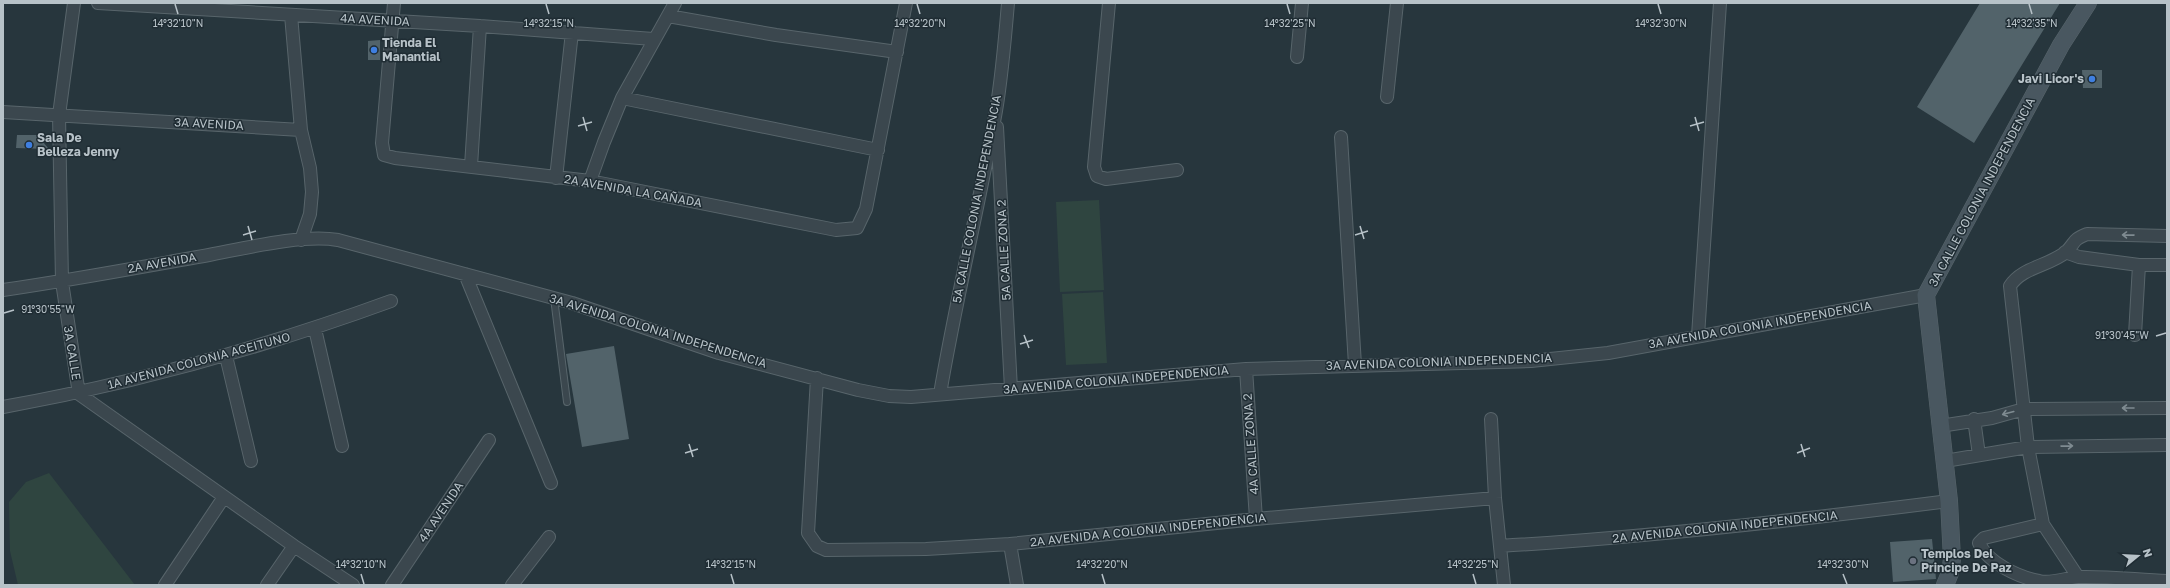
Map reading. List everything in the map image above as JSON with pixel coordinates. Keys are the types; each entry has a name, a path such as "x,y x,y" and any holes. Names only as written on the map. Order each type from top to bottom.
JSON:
{"street":[{"name":"3A CALLE","path":"74,3 59,115 62,282 78,394 294,546 354,585"},
{"name":"4A AVENIDA","path":"98,3 480,26 653,39"},
{"path":"392,21 394,3"},
{"path":"590,181 622,98 653,39 675,3"},
{"path":"622,98 878,150 906,3"},
{"name":"5A CALLE COLONIA INDEPENDENCIA","path":"940,394 951,332 996,111 1003,60 1008,3"},
{"path":"1109,3 1094,167 1097,176 1106,179 1177,170"},
{"path":"1297,57 1302,3"},
{"path":"1387,97 1397,3"},
{"path":"1698,336 1720,3"},
{"name":"3A CALLE COLONIA INDEPENDENCIA","path":"1945,585 1950,573 1952,559 1949,501 1926,295 2061,45 2088,3"},
{"path":"291,15 301,130 310,168 312,192 310,214 301,240"},
{"path":"668,16 776,35 897,52"},
{"name":"2A AVENIDA LA CAÑADA","path":"392,21 382,143 384,155 395,158 590,181 836,230 857,228 866,209 878,150"},
{"path":"471,166 480,26"},
{"path":"556,178 572,32"},
{"name":"5A CALLE ZONA 2","path":"996,111 1011,389"},
{"name":"3A AVENIDA","path":"3,112 301,130"},
{"path":"1340,137 1356,365"},
{"path":"2078,578 2043,524 2028,447 2010,286 2015,278 2065,252 2076,238 2087,234 2167,236"},
{"name":"3A AVENIDA COLONIA INDEPENDENCIA","path":"322,237 554,298 719,353 858,390 889,396 911,397 1246,369 1531,361 1608,353 1926,295"},
{"name":"2A AVENIDA","path":"3,290 62,282 239,249 322,237"},
{"path":"2065,252 2079,257 2139,265 2167,265"},
{"path":"2135,335 2139,265"},
{"path":"465,274 551,484"},
{"name":"1A AVENIDA COLONIA ACEITUNO","path":"3,407 78,394 226,356 314,329 391,301"},
{"path":"314,329 342,446"},
{"path":"226,356 251,461"},
{"name":"4A CALLE ZONA 2","path":"1246,369 1256,518"},
{"name":"2A AVENIDA A COLONIA INDEPENDENCIA","path":"817,378 808,533 817,546 826,550 926,549 1010,544 1256,518 1495,498"},
{"path":"1940,426 1974,419 1992,418 2024,409 2167,408"},
{"path":"1491,419 1495,498 1504,585"},
{"path":"1974,419 1979,455"},
{"name":"4A AVENIDA","path":"392,585 489,440"},
{"path":"1945,461 2028,447 2167,445"},
{"path":"165,585 224,496"},
{"name":"2A AVENIDA COLONIA INDEPENDENCIA","path":"1500,546 1595,540 1785,522 1949,501"},
{"path":"2043,524 1984,538 1979,543 1984,553 2020,576 2040,582 2078,578 2167,581"},
{"path":"512,585 549,537"},
{"path":"1010,544 1017,585"},
{"path":"267,585 294,546"}],"lane":[{"path":"554,298 567,402"}],"green space":[{"path":"1099,200 1104,290 1060,292 1056,202"},
{"path":"1103,292 1107,363 1066,365 1062,294"},
{"path":"49,473 135,585 18,585 10,551 9,502 26,482"}],"building":[{"path":"1980,3 2060,3 1974,143 1917,107"},
{"name":"Tienda El Manantial","path":"380,40 380,60 368,60 368,41"},
{"name":"Javi Licor's","path":"2082,70 2102,70 2102,88 2083,88"},
{"name":"Sala De Belleza Jenny","path":"17,135 37,135 49,149 16,148"},
{"path":"614,346 629,439 582,447 566,354"},
{"name":"Templos Del Principe De Paz","path":"1932,539 1936,579 1893,582 1890,542"}],"place":[{"name":"Tienda El Manantial","path":"374,50"},
{"name":"Javi Licor's","path":"2092,79"},
{"name":"Sala De Belleza Jenny","path":"29,145"},
{"name":"Templos Del Principe De Paz","path":"1913,561"}]}
